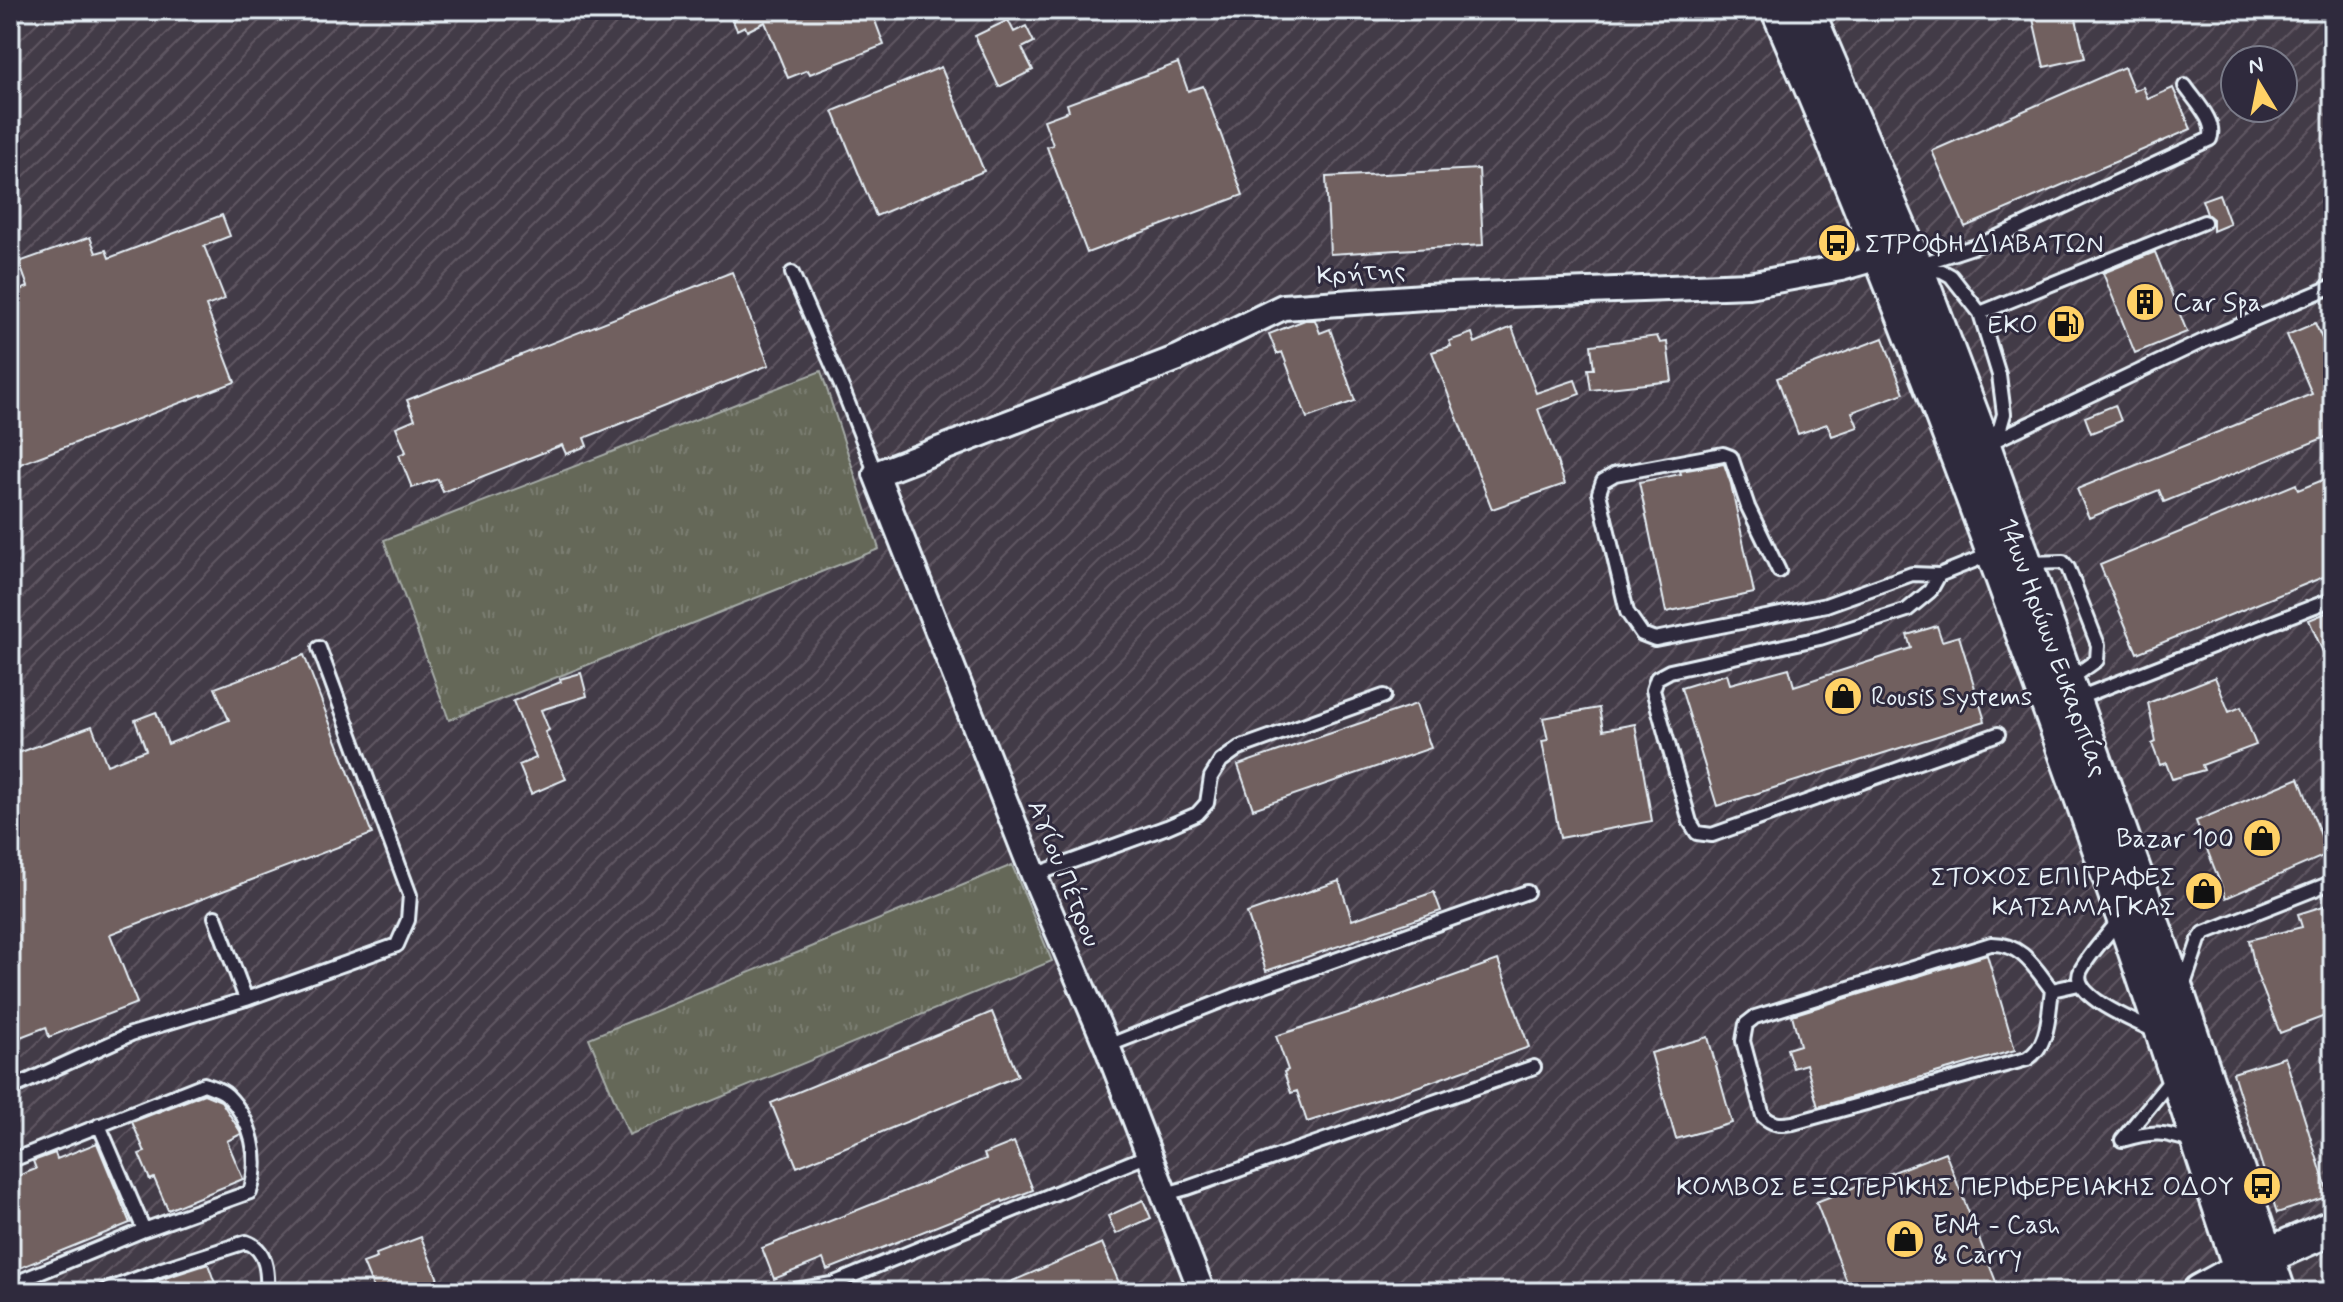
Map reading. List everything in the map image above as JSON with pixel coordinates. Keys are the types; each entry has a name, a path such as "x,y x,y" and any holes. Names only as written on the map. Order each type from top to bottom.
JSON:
{"main road":[{"name":"14ων Ηρώων Ευκαρπίας","path":"1779,10 1879,257 2070,691 2179,1000 2252,1272"},
{"name":"14ων Ηρώων Ευκαρπίας","path":"1806,10 1915,266 1983,446 2009,558 2200,1144 2252,1272 2278,1292"},
{"path":"2200,1292 2252,1272 2333,1227"}],"street":[{"name":"Κρήτης","path":"876,474 1178,358 1283,307 1424,297 1749,285 1841,268 1879,257"},
{"name":"Αγίου Πέτρου","path":"876,474 1034,875 1107,1046 1202,1292"}],"lane":[{"path":"1915,266 1982,244 2210,139 2213,132 2211,124 2185,86"},
{"path":"1980,313 2204,222"},
{"path":"1915,266 1942,271 1951,276 1980,313 1999,375 2004,414 2000,428 1983,446"},
{"path":"792,273 876,474"},
{"path":"1983,446 2207,339 2333,286"},
{"path":"1779,571 1748,507 1731,457 1723,454 1615,474 1603,481 1599,493 1627,612 1642,634 1655,639 1826,605 1912,574 1939,575 2009,558"},
{"path":"1939,575 1930,591 1907,610 1820,638 1670,671 1657,678 1653,690 1690,822 1697,833 1712,835 1998,734"},
{"path":"2070,691 2333,599"},
{"path":"10,1089 131,1034 246,999 397,945 408,920 410,895 319,648"},
{"path":"1034,875 1197,814 1207,803 1211,777 1221,761 1239,748 1384,696"},
{"path":"2179,1000 2204,933 2333,882"},
{"path":"1107,1046 1234,996 1527,892"},
{"path":"2123,915 2080,972 2079,984 2087,996 2163,1035"},
{"path":"215,917 246,999"},
{"path":"1991,944 2013,947 2021,952 2052,990 2043,1044 2038,1052 2027,1059 1793,1123 1781,1125 1763,1116 1743,1041 1746,1024 1755,1017 1991,944"},
{"path":"2052,990 2079,984"},
{"path":"1165,1194 1534,1067"},
{"path":"2176,1074 2122,1140 2152,1131 2200,1144"},
{"path":"10,1161 204,1084 225,1093 248,1129 256,1175 250,1192 144,1230 10,1285"},
{"path":"99,1125 144,1230"},
{"path":"783,1292 832,1284 1149,1155"},
{"path":"102,1292 246,1242 257,1247 264,1260 267,1292"}],"shaded area":[{"path":"10,10 2333,10 2333,1292 10,1292"}],"green space":[{"path":"821,371 879,549 449,720 384,540"},
{"path":"1012,865 1052,961 629,1135 589,1038"}],"building":[{"path":"728,10 871,10 884,45 810,74 808,70 788,78 765,22 747,31 745,26 737,30"},
{"path":"2031,10 2074,10 2085,58 2044,67"},
{"path":"1008,20 1014,32 1026,26 1034,42 1022,48 1033,70 999,87 975,36"},
{"path":"1178,63 1188,91 1203,86 1243,195 1087,253 1047,147 1053,145 1044,120 1069,111 1067,104"},
{"path":"941,67 984,171 876,216 833,111"},
{"path":"2124,67 2134,91 2143,87 2148,99 2173,88 2191,129 1965,227 1932,151"},
{"path":"1479,169 1483,245 1330,254 1326,177"},
{"path":"2219,194 2230,224 2213,231 2213,219 2207,214 2202,200"},
{"path":"222,215 230,236 204,246 225,299 206,306 235,382 15,466 10,454 10,294 28,287 19,262 90,237 96,253 106,250 109,258"},
{"name":"Car Spa","path":"2155,252 2187,332 2135,353 2103,273"},
{"path":"732,272 769,365 584,438 587,446 566,454 562,445 443,492 438,479 412,488 399,455 406,452 396,427 415,419 407,400"},
{"path":"1305,320 1315,320 1320,333 1330,329 1355,401 1307,418 1282,352 1277,354 1269,334"},
{"path":"2315,323 2333,363 2333,434 2164,502 2159,490 2089,518 2077,489 2312,394 2287,335"},
{"path":"1512,327 1536,393 1575,380 1580,394 1538,409 1565,484 1492,509 1432,352 1451,346 1449,341 1472,333 1475,343"},
{"path":"1657,336 1660,343 1667,342 1672,381 1591,390 1588,369 1594,369 1591,345"},
{"path":"1883,338 1904,393 1852,412 1858,427 1832,436 1827,424 1798,434 1777,378"},
{"path":"2115,405 2121,421 2091,433 2085,417"},
{"path":"1724,464 1754,593 1666,612 1639,482"},
{"path":"2333,476 2333,573 2137,653 2100,565 2296,484 2298,490"},
{"path":"2333,610 2333,675 2309,620"},
{"path":"1937,626 1942,641 1959,636 1985,721 1717,806 1681,688 1727,674 1730,684 1789,668 1794,686 1911,648 1907,635"},
{"path":"304,655 372,834 110,934 137,1003 49,1037 46,1027 10,1041 10,756 92,726 107,765 146,750 135,720 156,712 168,744 229,720 215,688"},
{"path":"581,673 587,696 541,710 549,730 545,732 566,779 531,794 519,765 536,758 513,701 561,682 560,679"},
{"path":"2215,677 2229,712 2241,707 2256,745 2202,765 2204,770 2172,779 2166,763 2160,765 2152,744 2156,742 2148,703"},
{"path":"1416,704 1431,748 1253,809 1238,765"},
{"path":"1599,708 1603,730 1635,724 1652,821 1560,838 1542,741 1548,740 1543,718"},
{"name":"Bazar 100","path":"2299,778 2328,854 2226,898 2196,821"},
{"path":"1339,881 1352,920 1434,892 1441,911 1266,971 1247,913"},
{"path":"2333,903 2333,1013 2280,1033 2256,972 2249,940 2302,927 2298,914"},
{"path":"1987,955 2015,1050 1818,1107 1806,1064 1793,1068 1787,1049 1800,1045 1792,1015"},
{"path":"1498,960 1529,1047 1307,1122 1297,1091 1291,1093 1284,1072 1288,1070 1276,1036"},
{"path":"992,1012 1018,1076 797,1167 771,1103"},
{"path":"1708,1037 1732,1123 1676,1139 1651,1053"},
{"path":"2285,1057 2329,1196 2277,1213 2233,1073"},
{"path":"204,1094 221,1101 240,1131 241,1134 227,1141 243,1179 168,1210 139,1154 145,1152 132,1122"},
{"path":"1014,1142 1033,1190 827,1270 823,1259 774,1279 762,1248 986,1159 984,1154"},
{"path":"97,1143 130,1223 10,1272 10,1179 36,1169 33,1161 55,1153 57,1159"},
{"name":"ENA - Cash & Carry","path":"1945,1152 2000,1292 1851,1292 1816,1202"},
{"path":"1143,1200 1151,1218 1116,1234 1108,1216"},
{"path":"421,1237 443,1292 375,1292 363,1263 377,1258 376,1254"},
{"path":"1102,1243 1123,1292 987,1292"},
{"path":"208,1264 218,1292 127,1292 165,1278"}],"place":[{"name":"ΣΤΡΟΦΗ ΔΙΑΒΑΤΩΝ","path":"1837,243"},
{"name":"Car Spa","path":"2145,302"},
{"name":"ΕΚΟ","path":"2066,324"},
{"name":"Rousis Systems","path":"1843,696"},
{"name":"Bazar 100","path":"2262,838"},
{"name":"ΣΤΟΧΟΣ ΕΠΙΓΡΑΦΕΣ ΚΑΤΣΑΜΑΓΚΑΣ","path":"2204,891"},
{"name":"ΚΟΜΒΟΣ ΕΞΩΤΕΡΙΚΗΣ ΠΕΡΙΦΕΡΕΙΑΚΗΣ ΟΔΟΥ","path":"2262,1186"},
{"name":"ENA - Cash & Carry","path":"1905,1239"}]}
